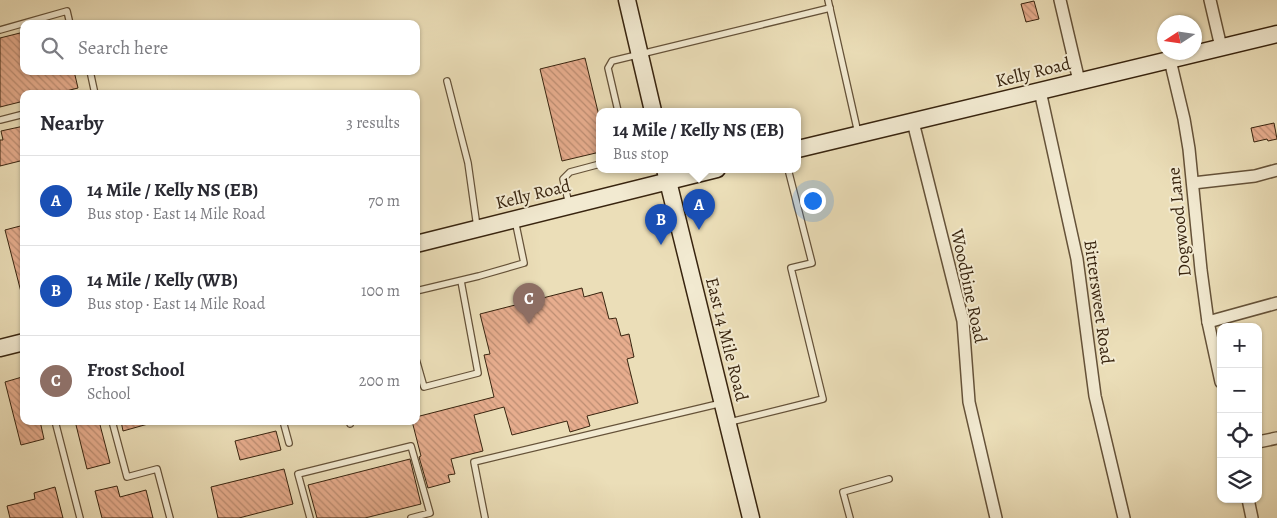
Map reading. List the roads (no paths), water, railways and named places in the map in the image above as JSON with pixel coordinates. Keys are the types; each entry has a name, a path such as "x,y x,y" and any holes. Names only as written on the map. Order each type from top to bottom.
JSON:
{"street":[{"path":"627,0 652,108"},
{"path":"1060,0 1079,81"},
{"path":"1210,0 1221,47"},
{"name":"Kelly Road","path":"1202,52 1277,34"},
{"name":"Kelly Road","path":"801,149 1170,60"},
{"name":"Dogwood Lane","path":"1170,60 1184,118 1193,183 1200,270 1208,322 1218,368"},
{"name":"Bittersweet Road","path":"1040,91 1077,259 1095,396 1124,518"},
{"name":"Woodbine Road","path":"913,122 963,321 969,402 996,518"},
{"path":"1193,183 1256,176 1277,170"},
{"name":"Kelly Road","path":"420,243 569,206 667,175 684,173"},
{"name":"East 14 Mile Road","path":"667,175 751,518"},
{"path":"1208,322 1277,303"},
{"path":"0,348 20,343"},
{"path":"1262,441 1277,438"},
{"path":"1249,503 1252,518"}],"lane":[{"path":"828,0 858,135"},
{"path":"617,108 608,68 612,61 830,8"},
{"path":"35,20 67,11 69,20"},
{"path":"0,30 20,24"},
{"path":"91,75 94,90"},
{"path":"447,81 468,163 477,229"},
{"path":"0,120 20,115"},
{"path":"569,206 563,179 570,172 596,165"},
{"path":"728,423 823,399 792,268 812,263 789,173"},
{"path":"420,290 524,263 515,219"},
{"path":"420,373 424,387 478,374 461,280"},
{"path":"486,518 474,462 723,403"},
{"path":"56,425 80,518"},
{"path":"113,425 127,477 157,469 170,518"},
{"path":"284,425 289,443"},
{"path":"310,518 298,474 411,446 430,516 411,518"},
{"path":"850,518 843,492 889,479"}],"place":[{"name":"14 Mile / Kelly NS (EB)","path":"699,230"},
{"name":"14 Mile / Kelly (WB)","path":"661,245"},
{"name":"Frost School","path":"529,324"}]}
